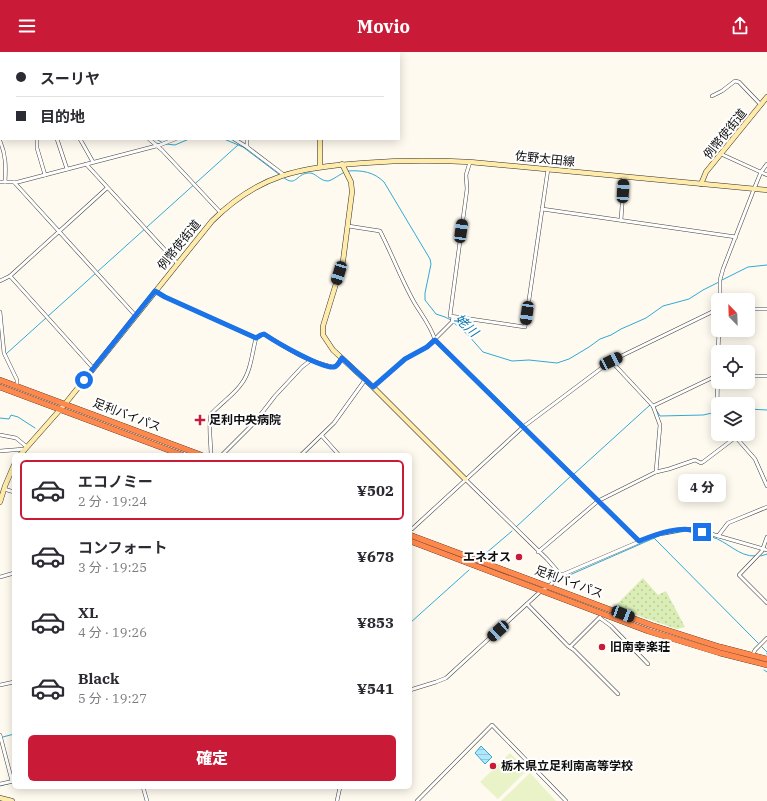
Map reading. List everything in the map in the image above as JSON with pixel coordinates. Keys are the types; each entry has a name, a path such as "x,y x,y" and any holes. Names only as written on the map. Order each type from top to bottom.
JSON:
{"highway":[{"name":"足利バイパス","path":"0,380 196,453"},
{"name":"足利バイパス","path":"0,387 177,453"},
{"name":"足利バイパス","path":"412,536 678,634 767,659"},
{"name":"足利バイパス","path":"412,542 541,591 601,616 684,643 767,665"}],"main road":[{"name":"例幣使街道","path":"701,184 703,176 767,97"},
{"path":"320,140 320,166"},
{"name":"佐野太田線","path":"320,166 343,166 407,160 470,162 767,190"},
{"name":"例幣使街道","path":"22,453 65,404 135,315 220,212 248,192 281,176 320,166"},
{"path":"343,166 352,188 348,226 343,261 325,318 322,331 323,336 328,344 465,479"},
{"path":"0,502 3,487 12,469"},
{"path":"0,798 12,801"}],"street":[{"path":"712,96 722,91 735,81 739,82 761,105"},
{"path":"37,140 37,148 45,175"},
{"path":"57,140 66,169"},
{"path":"81,140 94,162"},
{"path":"151,140 159,145 220,212"},
{"path":"0,182 14,182 45,175 159,145 172,140"},
{"path":"236,140 247,147 281,176"},
{"path":"247,140 247,147"},
{"path":"0,141 7,164 5,182"},
{"path":"721,154 767,175"},
{"path":"470,162 466,175 467,189 450,316 525,327 548,169"},
{"path":"86,164 177,263"},
{"path":"720,293 720,280 754,189 761,172 767,164"},
{"path":"621,220 624,177"},
{"path":"14,182 135,315"},
{"path":"0,280 10,276 107,188"},
{"path":"542,209 736,237"},
{"path":"348,226 380,231 414,302 433,331 435,340 639,541"},
{"path":"10,276 93,368"},
{"path":"155,291 165,297 256,338"},
{"path":"755,309 767,309"},
{"path":"0,312 0,323 5,354 17,380 18,386"},
{"path":"412,528 523,427 611,361 711,312"},
{"path":"373,387 405,359 427,347 435,340 452,322 453,317"},
{"path":"211,453 211,414 237,390 247,375 256,338 264,334 286,348 311,360 334,367 342,358"},
{"path":"224,453 254,423 275,396 302,367 311,360"},
{"path":"611,361 653,406 660,425 656,472"},
{"path":"755,376 767,376"},
{"path":"653,406 711,378"},
{"path":"303,453 334,423 365,380"},
{"path":"0,435 16,438 26,448"},
{"path":"322,436 337,453"},
{"path":"538,552 598,501 656,472 694,460 700,463 732,441"},
{"path":"739,441 754,459 767,486"},
{"path":"0,452 26,448"},
{"path":"465,479 561,575"},
{"path":"718,536 728,523 767,506"},
{"path":"412,689 446,678 541,591 550,587 557,577 639,541 655,535 689,528 765,549"},
{"path":"767,537 765,549 739,575 767,603"},
{"path":"0,577 12,574"},
{"path":"527,604 618,694"},
{"path":"570,647 601,616 648,664"},
{"path":"752,656 755,650 767,638"},
{"path":"0,686 12,683"},
{"path":"417,801 492,725 566,801"},
{"path":"0,735 12,777"},
{"path":"0,784 12,781"},
{"path":"144,789 147,801"},
{"path":"337,801 340,789"}],"green space":[{"path":"643,578 658,595 666,591 685,627 677,629 639,616 616,605"},
{"path":"510,753 527,770 498,799 480,782"},
{"path":"530,773 556,801 501,801"}],"water":[{"path":"481,746 492,757 485,764 475,753"}],"waterway":[{"name":"姥川","path":"158,140 163,143"},
{"name":"姥川","path":"166,144 175,145 187,140"},
{"name":"姥川","path":"226,140 243,147 280,175"},
{"path":"6,354 238,145"},
{"name":"姥川","path":"348,171 368,172 384,182 430,259 431,264 425,300 436,314 451,320"},
{"name":"姥川","path":"283,177 287,180 293,181 304,174 311,173 322,180 328,181 345,172"},
{"name":"姥川","path":"722,280 748,267 767,265"},
{"name":"姥川","path":"453,322 468,335 483,352 512,361 529,360 557,363 569,359 600,339 646,318 663,306 689,299 719,282"},
{"path":"574,474 650,405"},
{"path":"655,408 660,416 703,415 711,413"},
{"path":"755,409 767,410"},
{"path":"0,418 9,419 11,415 18,417 35,428"},
{"path":"516,527 571,476"},
{"path":"485,554 512,531"},
{"path":"664,535 686,531 707,536"},
{"path":"565,577 659,536"},
{"path":"712,537 744,554 755,556"},
{"path":"654,538 758,643"},
{"path":"761,556 767,554"},
{"path":"412,621 469,570"},
{"path":"762,647 767,652"},
{"path":"3,737 12,735"},
{"path":"0,786 11,783"}],"place":[{"name":"足利中央病院","path":"200,420"},
{"name":"エネオス","path":"519,557"},
{"name":"旧南幸楽荘","path":"602,647"},
{"name":"栃木県立足利南高等学校","path":"493,766"}],"route":[{"path":"84,380 155,291 238,331 256,338 264,334 286,348 311,360 334,367 342,358 373,387 395,366 427,347 435,340 639,541 655,535 689,528 702,532"}]}
